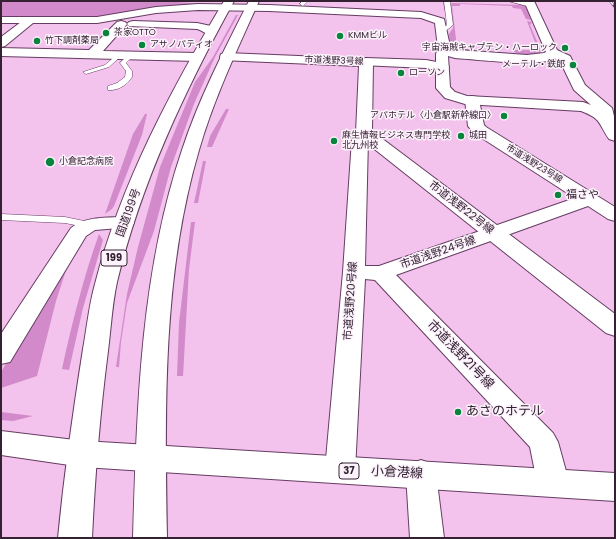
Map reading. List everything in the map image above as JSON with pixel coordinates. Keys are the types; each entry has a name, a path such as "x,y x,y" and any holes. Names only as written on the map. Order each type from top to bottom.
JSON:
{"main road":[{"path":"190,1 228,4 304,3 427,10 438,7 440,1"},
{"path":"530,3 552,52 565,59 579,87 605,113 615,136"},
{"path":"1,20 70,21 111,19 166,9 228,4"},
{"name":"国道199号","path":"75,538 91,380 106,284 124,223 152,151 176,96 228,4"},
{"path":"252,4 425,15 440,21 443,31 444,48 442,54 442,67 443,88 445,91 459,98 472,100 583,107 605,113"},
{"path":"150,538 152,383 157,321 168,245 180,188 209,98 226,57 252,4"},
{"path":"1,43 29,20"},
{"path":"70,21 81,23 197,26 207,28 211,32"},
{"path":"93,54 121,24"},
{"path":"444,48 450,52 461,55 527,59 548,57 552,52"},
{"path":"1,52 197,58"},
{"name":"市道浅野3号線","path":"226,57 426,64 442,67"},
{"path":"364,133 366,62"},
{"name":"市道浅野23号線","path":"472,100 476,126 480,130 615,215"},
{"name":"市道浅野22号線","path":"364,133 615,327"},
{"name":"市道浅野20号線","path":"340,470 354,272 360,139 364,133"},
{"name":"市道浅野24号線","path":"354,272 381,274 589,199"},
{"path":"1,355 78,232 82,228 90,225 124,223"},
{"name":"市道浅野21号線","path":"381,274 543,442 553,482"},
{"name":"小倉港線","path":"1,443 83,454 615,487"},
{"path":"422,474 426,538"}],"lane":[{"path":"443,31 450,25 447,1"},
{"path":"511,1 530,3"},
{"path":"86,72 108,66 124,55"},
{"path":"110,88 119,86 129,74 123,64 124,55"},
{"path":"1,217 65,220 90,225"}],"shaded area":[{"path":"1,1 163,1 207,4 205,6 111,17 1,18"},
{"path":"452,3 523,5 526,7 531,20 526,19 521,9 513,8 512,6 460,4 460,6 452,6 457,47 481,52 461,52 450,46 449,34 453,28 450,5"},
{"path":"236,15 238,15 215,57 194,104 171,167 154,231 127,303 119,367 116,367 127,294 160,167 195,82 213,57"},
{"path":"527,21 532,22 530,25 541,51 540,54 525,55 518,54 511,50 538,50"},
{"path":"226,109 229,109 212,147 207,147 210,136"},
{"path":"145,114 147,114 142,135 114,206 105,214 133,134"},
{"path":"203,161 206,161 198,203 194,203"},
{"path":"191,222 195,222 189,269 183,376 177,376 179,323"},
{"path":"99,234 103,240 83,308 69,370 62,369 78,301"},
{"path":"70,258 56,301 37,376 1,388 1,372"},
{"path":"1,412 33,416 13,421 1,420"}],"railway":[{"path":"610,1 615,7"}],"place":[{"name":"茶家OTTO","path":"106,33"},
{"name":"KMMビル","path":"340,36"},
{"name":"竹下調剤薬局","path":"37,41"},
{"name":"アサノパティオ","path":"142,45"},
{"name":"宇宙海賊キャプテン・ハーロック","path":"565,48"},
{"name":"メーテル・鉄郎","path":"573,65"},
{"name":"ローソン","path":"401,73"},
{"name":"アパホテル〈小倉駅新幹線口〉","path":"504,116"},
{"name":"城田","path":"461,136"},
{"name":"麻生情報ビジネス専門学校 北九州校","path":"334,141"},
{"name":"小倉記念病院","path":"50,162"},
{"name":"福さや","path":"558,195"},
{"name":"あさのホテル","path":"458,412"}]}
